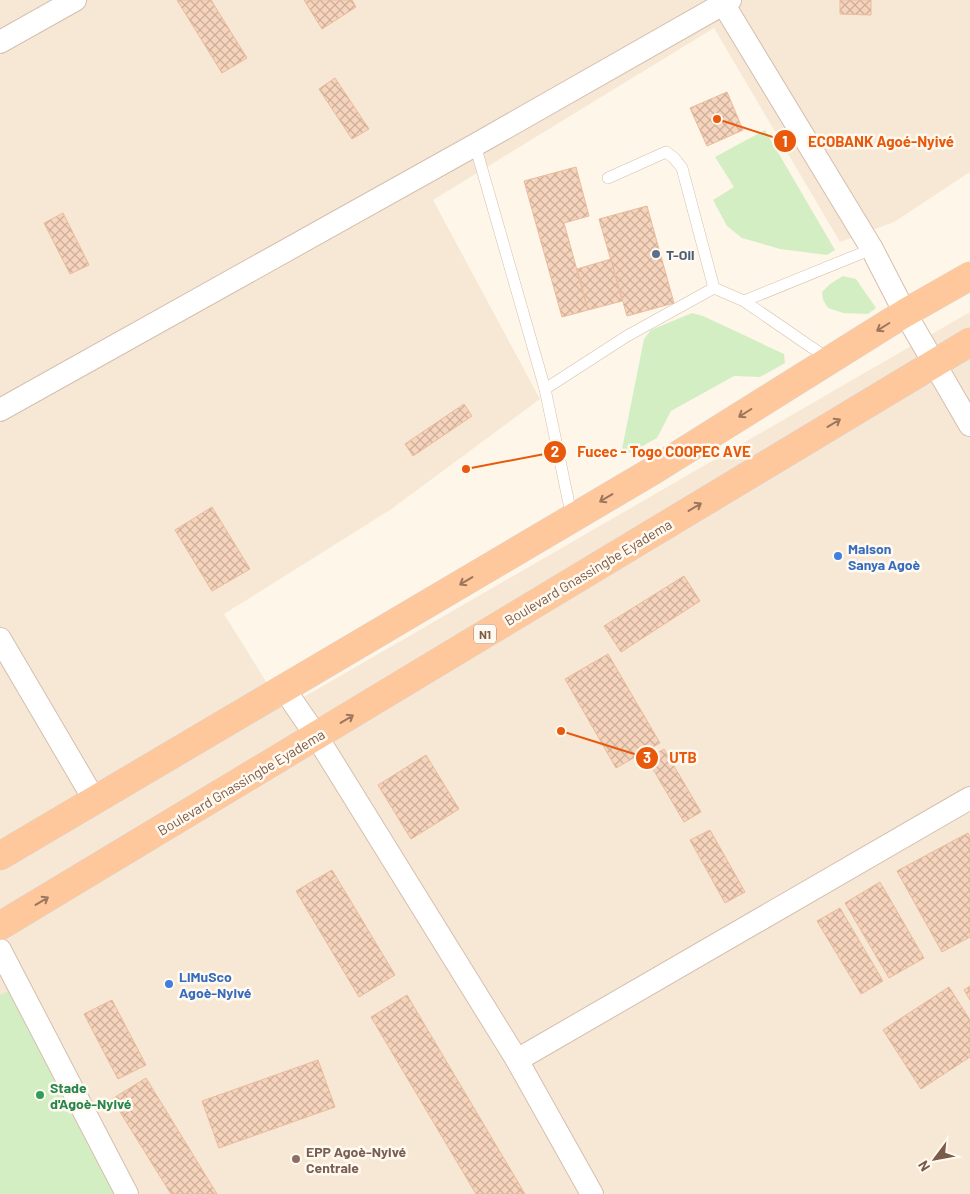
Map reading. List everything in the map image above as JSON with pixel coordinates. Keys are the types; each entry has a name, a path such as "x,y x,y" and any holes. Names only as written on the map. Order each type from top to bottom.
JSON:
{"highway":[{"path":"0,856 654,470 905,313 970,276"},
{"name":"Boulevard Gnassingbe Eyadema","path":"0,926 317,737 970,342"}],"street":[{"path":"0,42 75,0"},
{"path":"0,410 475,145 725,1 872,249 905,313 970,425"},
{"path":"0,639 95,801"},
{"path":"284,689 317,737 517,1060 592,1194"},
{"path":"517,1060 970,798"},
{"path":"0,950 127,1194"}],"lane":[{"path":"475,145 545,389 572,518"},
{"path":"608,178 666,152 674,158 682,168 714,288"},
{"path":"744,301 872,249"},
{"path":"545,389 627,336 714,288"},
{"path":"714,288 744,301 830,360"}],"shaded area":[{"path":"0,0 970,0 970,172 894,222 840,242 714,28 433,200 540,399 390,510 224,614 283,709 970,312 970,1194 0,1194"}],"green space":[{"path":"765,130 835,250 827,255 780,249 742,238 727,226 713,200 734,187 715,157"},
{"path":"843,276 856,279 876,308 868,314 843,313 828,308 823,300 822,292 830,284"},
{"path":"692,313 703,316 784,354 785,363 760,377 734,376 671,411 657,438 630,453 622,449 644,339 651,330"},
{"name":"Stade d'Agoè-Nyivé","path":"19,986 134,1194 0,1194 0,995"}],"building":[{"path":"177,0 211,0 247,58 222,73"},
{"path":"304,0 352,0 356,7 322,29"},
{"path":"840,0 871,0 871,15 840,14"},
{"path":"335,78 369,129 352,139 319,89"},
{"path":"727,92 743,130 707,146 690,108"},
{"path":"576,167 589,216 564,223 588,310 562,317 524,181"},
{"path":"647,206 674,303 627,316 599,219"},
{"path":"63,213 89,265 70,274 44,223"},
{"path":"611,259 622,301 588,310 577,269"},
{"path":"464,404 472,416 413,456 405,444"},
{"path":"212,507 250,569 212,591 175,530"},
{"path":"684,576 700,601 621,652 604,626"},
{"path":"608,654 660,743 616,768 565,679"},
{"path":"664,749 701,812 684,822 647,759"},
{"path":"426,755 459,809 411,839 378,785"},
{"path":"710,830 745,892 725,903 690,840"},
{"path":"968,833 970,837 970,937 942,952 897,871"},
{"path":"332,870 395,975 359,997 296,891"},
{"path":"880,882 924,958 889,978 845,903"},
{"path":"840,908 883,981 861,994 817,921"},
{"path":"970,986 970,1000 964,990"},
{"path":"949,987 970,1020 970,1057 921,1089 883,1030"},
{"path":"407,995 525,1194 476,1194 371,1017"},
{"path":"112,1000 146,1065 118,1079 84,1014"},
{"path":"318,1060 335,1107 219,1148 202,1101"},
{"path":"146,1078 217,1194 171,1194 112,1099"}],"place":[{"name":"ECOBANK Agoé-Nyivé","path":"717,119"},
{"name":"T-Oil","path":"656,254"},
{"name":"Fucec - Togo COOPEC AVE","path":"466,469"},
{"name":"Maison Sanya Agoè","path":"838,556"},
{"name":"UTB","path":"561,731"},
{"name":"LiMuSco Agoè-Nyivé","path":"169,984"},
{"name":"Stade d'Agoè-Nyivé","path":"40,1095"},
{"name":"EPP Agoè-Nyivé Centrale","path":"296,1159"}]}
